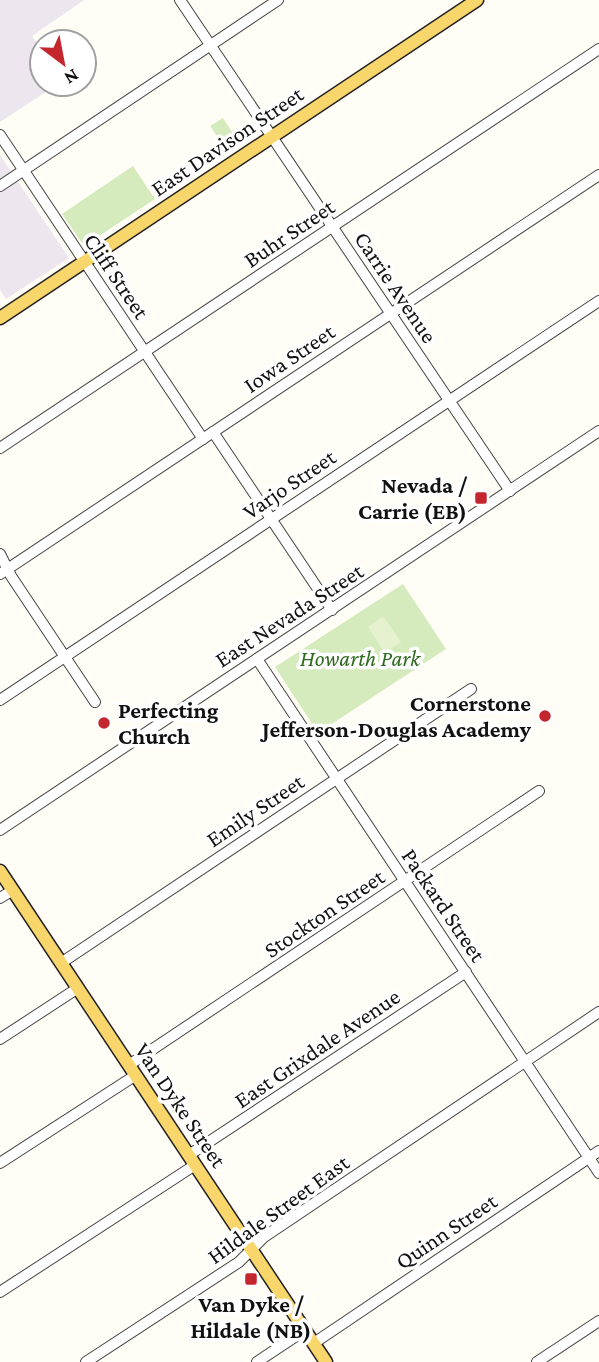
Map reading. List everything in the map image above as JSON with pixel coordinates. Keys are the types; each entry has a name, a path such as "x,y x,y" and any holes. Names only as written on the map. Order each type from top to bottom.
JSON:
{"main road":[{"name":"East Davison Street","path":"0,318 477,0"},
{"name":"Van Dyke Street","path":"0,871 326,1362"}],"street":[{"name":"Carrie Avenue","path":"180,0 510,491"},
{"path":"0,186 278,0"},
{"name":"Buhr Street","path":"0,449 599,49"},
{"name":"Cliff Street","path":"0,135 203,439"},
{"name":"Iowa Street","path":"4,571 599,175"},
{"name":"Varjo Street","path":"0,700 599,301"},
{"name":"East Nevada Street","path":"0,830 599,431"},
{"path":"213,432 332,610"},
{"path":"0,554 4,571 11,576 94,702"},
{"name":"Packard Street","path":"257,659 599,1173"},
{"name":"Emily Street","path":"61,963 471,689"},
{"name":"Stockton Street","path":"0,1163 539,791"},
{"path":"0,898 13,890"},
{"name":"East Grixdale Avenue","path":"0,1292 466,972"},
{"path":"0,1039 78,988"},
{"name":"Hildale Street East","path":"86,1362 239,1262 264,1237 599,1012"},
{"name":"Quinn Street","path":"314,1343 599,1151"},
{"path":"537,1362 599,1321"},
{"path":"257,1362 305,1330"}],"shaded area":[{"path":"0,0 84,0 44,28 28,28 28,98 37,98 0,122"},
{"path":"0,155 69,258 6,299 0,290"}],"green space":[{"path":"223,118 239,143 227,151 210,126"},
{"path":"133,166 155,199 84,246 62,214"},
{"name":"Howarth Park","path":"403,584 446,649 318,733 275,667"},
{"path":"383,616 401,642 385,653 368,627"}],"place":[{"name":"Nevada / Carrie (EB)","path":"481,498"},
{"name":"Cornerstone Jefferson-Douglas Academy","path":"545,716"},
{"name":"Perfecting Church","path":"104,723"},
{"name":"Van Dyke / Hildale (NB)","path":"251,1279"}]}
